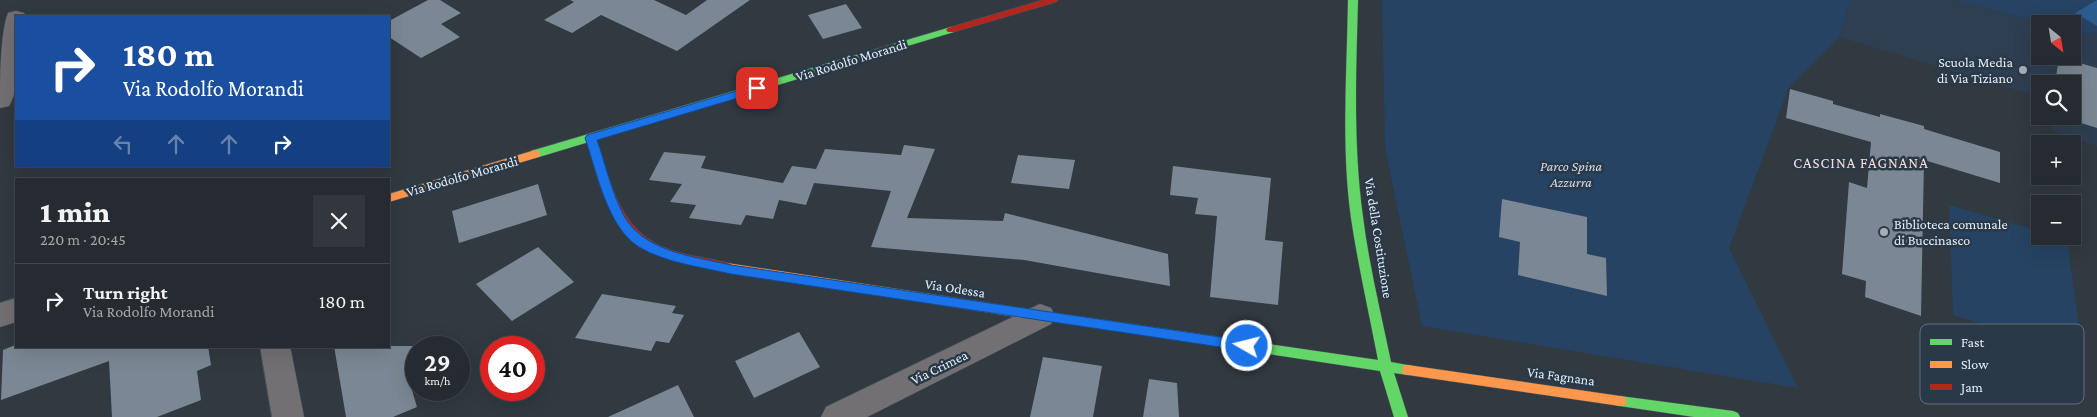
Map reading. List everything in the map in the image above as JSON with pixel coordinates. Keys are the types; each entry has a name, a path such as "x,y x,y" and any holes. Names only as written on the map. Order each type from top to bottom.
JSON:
{"street":[{"path":"16,15 20,0"},
{"name":"Via Rodolfo Morandi","path":"390,198 1053,0"},
{"name":"Via della Costituzione","path":"1353,0 1351,95 1354,182 1358,217 1385,365 1401,417"},
{"path":"0,100 15,22"},
{"name":"Via Odessa","path":"591,138 616,213 627,230 643,244 668,255 731,269 1040,316 1385,365"},
{"path":"0,315 15,310"},
{"name":"Via Crimea","path":"837,417 1040,316"},
{"path":"275,348 288,417"},
{"name":"Via Fagnana","path":"1385,365 1733,417"}],"shaded area":[{"name":"Scuola Media di Via Tiziano","path":"1851,0 1956,0 2031,20 2031,65 2081,65 2081,32 2097,33 2097,146 2081,140 2081,135 2065,135 2051,130 2051,125 2081,125 2081,75 2031,75 2031,94 1839,37"},
{"path":"2097,0 2097,26 2081,15 2075,13"}],"green space":[{"name":"Parco Spina Azzurra","path":"1382,0 1851,0 1839,37 1789,87 1729,248 1798,388 1422,326 1385,148"},
{"path":"1956,0 2097,0 2097,33 2081,32 2081,15 2031,15 2031,20"},
{"path":"1949,205 2031,228 2031,245 2068,245 2079,324 1982,324 1953,315"}],"building":[{"path":"428,0 440,0 461,13 441,24 460,37 421,58 390,38 390,20"},
{"path":"570,0 654,0 686,15 707,0 750,0 677,51 601,15 572,33 544,20 574,2"},
{"path":"846,4 862,28 823,39 808,15"},
{"path":"2081,63 2097,68 2097,128 2081,123 2081,75 2056,75 2058,65 2081,65"},
{"path":"1790,89 1833,101 1833,104 1880,117 1880,114 1924,126 1924,129 2000,152 2000,183 1924,160 1921,316 1865,297 1866,281 1842,274 1849,182 1867,188 1871,142 1786,118"},
{"path":"904,145 935,149 907,218 1003,221 1005,213 1168,254 1170,286 1024,260 871,247 891,191 814,183 806,205 779,200 773,219 746,215 741,225 689,218 696,205 670,202 682,184 649,180 664,152 706,156 701,168 783,183 792,166 816,169 825,149 901,155"},
{"path":"1018,155 1075,160 1069,189 1011,183"},
{"path":"1173,166 1271,178 1265,240 1283,242 1278,305 1210,297 1217,216 1195,214 1198,198 1170,195"},
{"path":"538,184 547,215 459,243 452,211"},
{"path":"1502,199 1587,217 1587,254 1606,258 1607,296 1518,275 1520,242 1499,237"},
{"path":"538,247 574,282 512,321 476,284"},
{"path":"602,294 676,306 672,313 684,315 669,343 656,341 651,351 575,338"},
{"path":"799,332 820,367 754,398 735,361"},
{"path":"13,346 15,348 208,348 211,365 197,371 201,400 157,417 112,417 109,361 1,400 3,350"},
{"path":"390,346 405,346 405,401 415,401 417,407 393,417 346,417 334,348 390,348"},
{"path":"1043,357 1102,366 1093,417 1030,417"},
{"path":"1149,379 1177,383 1179,417 1143,417"},
{"path":"678,385 694,417 608,417"}],"traffic: fast":[{"path":"1353,0 1351,95 1353,173 1357,217 1385,365 1401,417"},
{"path":"535,154 951,30"},
{"path":"1022,313 1408,370"},
{"path":"1620,401 1733,417"}],"traffic: slow":[{"path":"390,198 535,154"},
{"path":"727,267 1022,313"},
{"path":"1408,370 1620,401"}],"traffic: jam":[{"path":"951,30 1053,0"},
{"path":"591,138 610,196 631,232 646,244 666,253 693,261 727,267"}],"place":[{"name":"Scuola Media di Via Tiziano","path":"2023,70"},
{"name":"Biblioteca comunale di Buccinasco","path":"1884,232"}],"district":[{"name":"CASCINA FAGNANA","path":"1861,163"}],"route":[{"path":"757,88 591,138 616,213 627,230 643,244 668,255 731,269 1247,346"}]}
